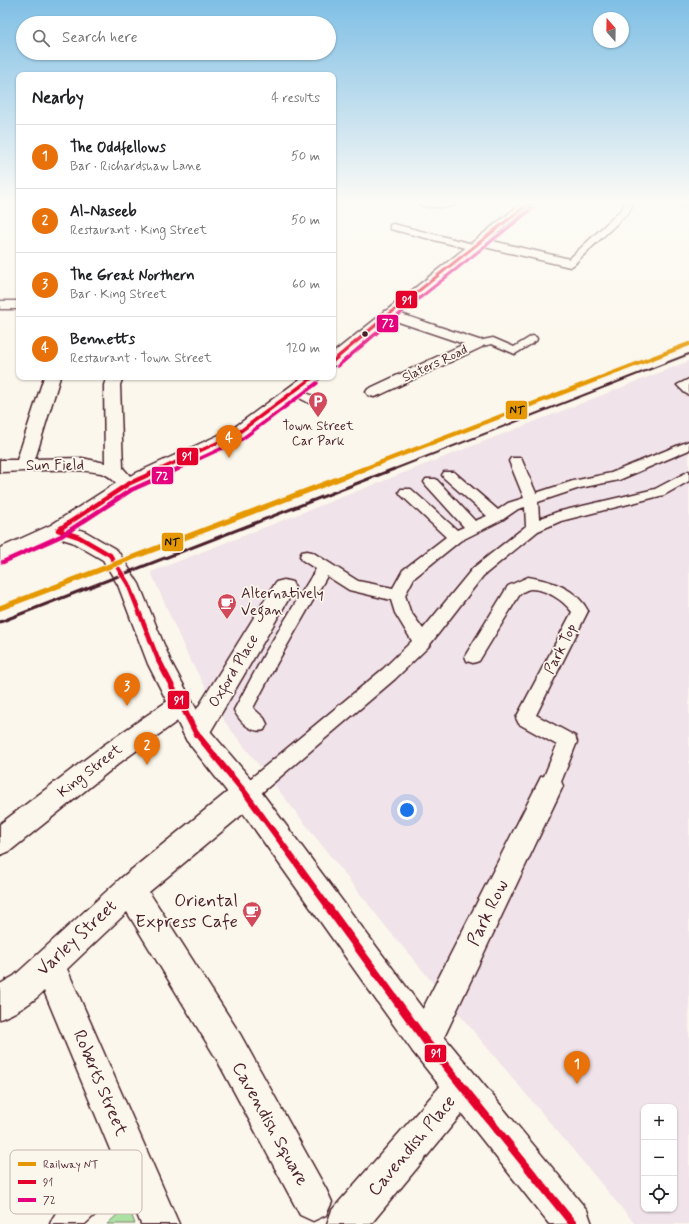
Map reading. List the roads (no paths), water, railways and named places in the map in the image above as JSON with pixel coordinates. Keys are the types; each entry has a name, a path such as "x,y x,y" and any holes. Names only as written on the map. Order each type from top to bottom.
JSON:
{"street":[{"path":"336,358 457,260"},
{"path":"556,260 570,263"},
{"name":"Slaters Road","path":"389,314 477,344"},
{"name":"Slaters Road","path":"374,392 477,344"},
{"path":"24,466 51,380"},
{"path":"114,380 112,385 114,470 128,484"},
{"path":"0,556 58,530 128,484 238,433 302,395 311,380"},
{"name":"Sun Field","path":"0,466 82,464 114,470"},
{"path":"58,530 79,537 110,555 128,584 160,664 196,733 246,794 425,1040 573,1224"},
{"name":"Oxford Place","path":"196,733 284,588"},
{"name":"King Street","path":"0,841 113,753 181,705"},
{"name":"Park Row","path":"425,1040 550,786"},
{"name":"Varley Street","path":"0,1003 25,987 130,889 246,794"},
{"name":"Cavendish Square","path":"130,889 228,1046 313,1202"},
{"name":"Roberts Street","path":"50,964 129,1150"},
{"name":"Cavendish Place","path":"346,1224 462,1087"},
{"name":"Roberts Street","path":"142,1181 160,1224"}],"lane":[{"path":"570,263 573,260"},
{"path":"477,344 493,341 515,351 532,339"},
{"path":"689,382 683,385 689,391"},
{"path":"422,642 403,614 397,595 408,574 455,537 497,517 513,506 578,484 614,477 689,445"},
{"path":"516,461 531,499 533,528"},
{"path":"449,475 497,517"},
{"path":"659,492 689,475"},
{"path":"431,482 473,528"},
{"path":"246,794 389,674 422,642 478,572 533,528 557,517 659,492 689,489"},
{"path":"406,492 455,537"},
{"path":"307,556 354,586 397,595"},
{"path":"258,724 243,710 271,658 325,567"},
{"name":"Park Top","path":"473,656 514,590 528,583 547,586 571,599 580,611 525,718 568,742 550,786"},
{"path":"64,1224 75,1214"}],"railway":[{"path":"392,470 689,354"},
{"path":"0,622 394,469"}],"rail line":[{"name":"NT","path":"0,608 689,344"}],"place":[{"name":"Town Street Car Park","path":"318,418"},
{"name":"Bennetts","path":"229,458"},
{"name":"Alternatively Vegan","path":"227,620"},
{"name":"The Great Northern","path":"127,706"},
{"name":"Al-Naseeb","path":"147,765"},
{"name":"Oriental Express Cafe","path":"252,928"},
{"name":"The Oddfellows","path":"577,1084"}]}
